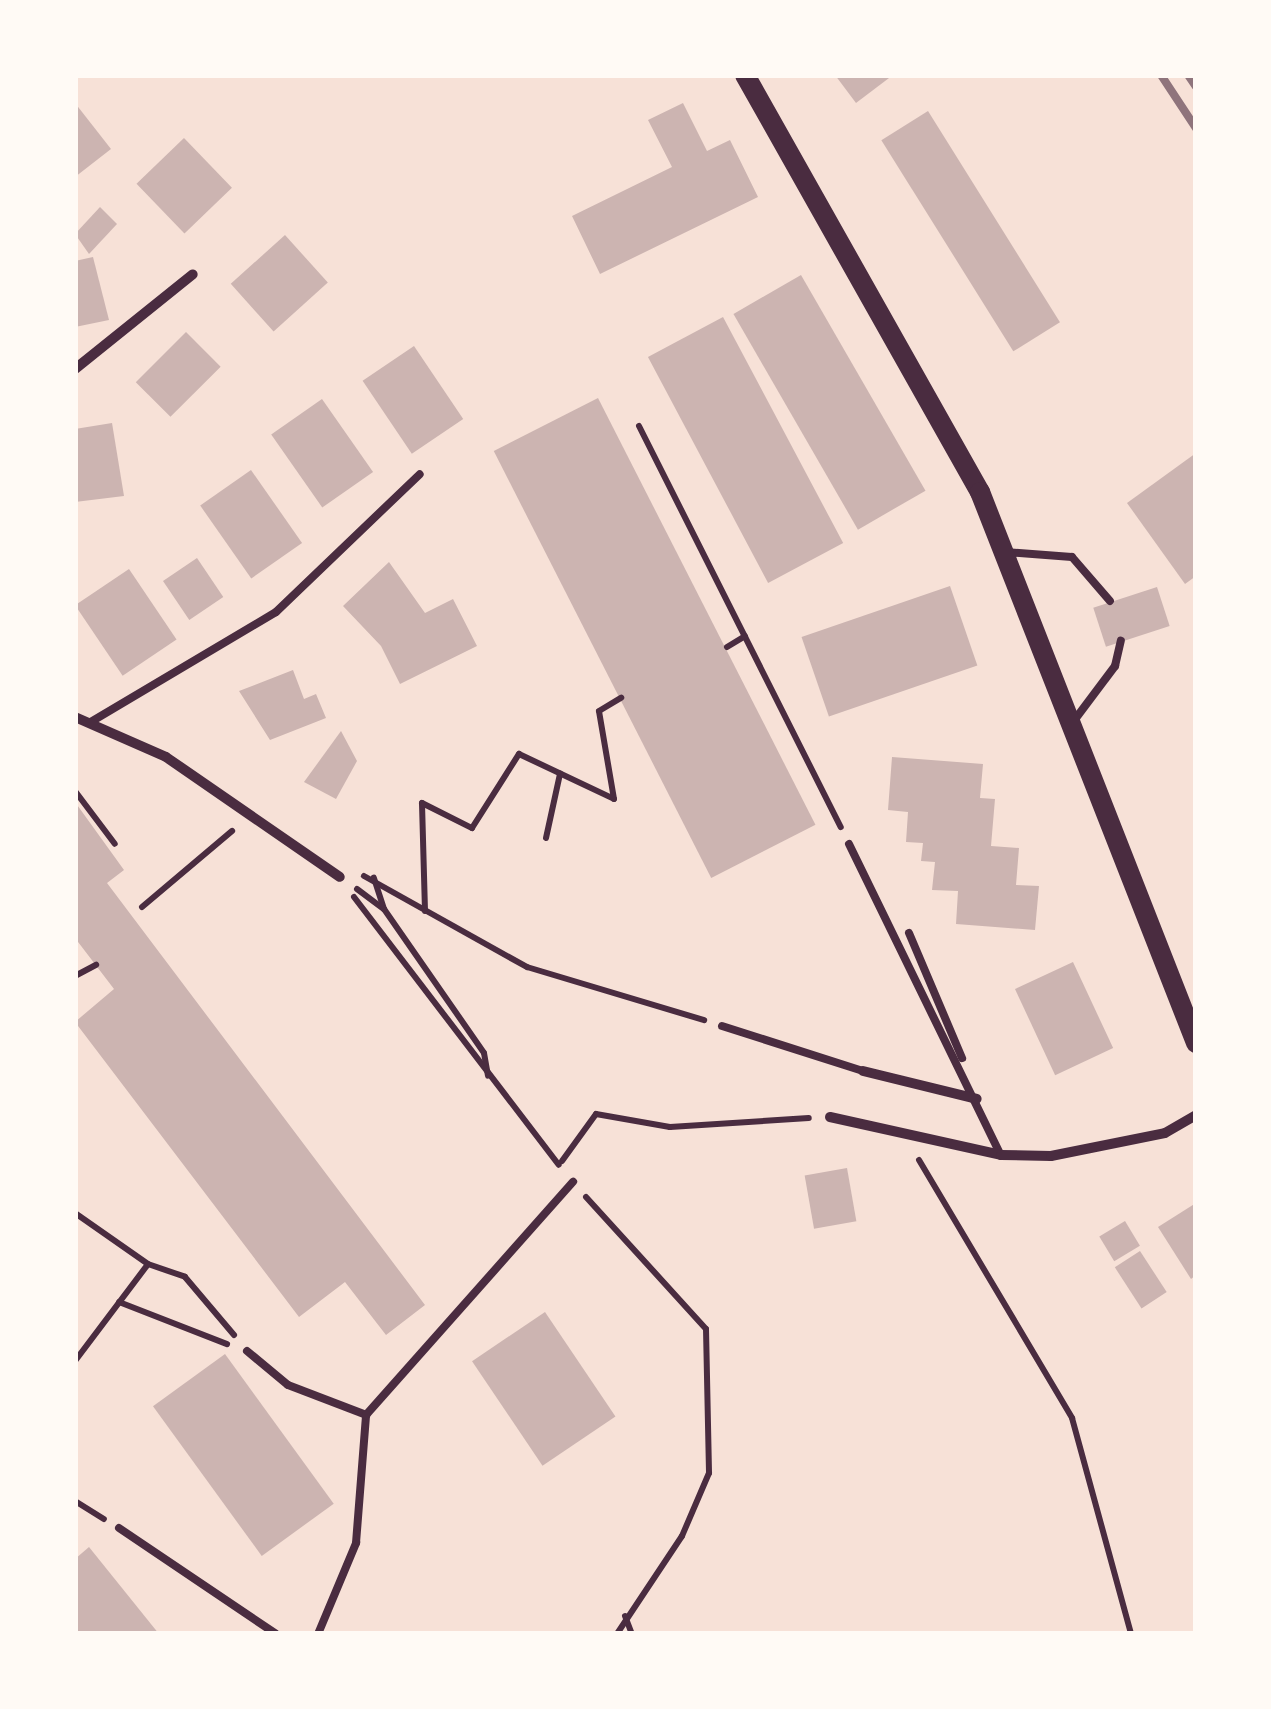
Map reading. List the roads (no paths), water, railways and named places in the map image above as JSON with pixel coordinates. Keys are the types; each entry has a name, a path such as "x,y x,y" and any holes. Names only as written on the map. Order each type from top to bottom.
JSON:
{"main road":[{"path":"744,75 902,343 1002,552 1196,1043"}],"street":[{"path":"75,369 194,274"},
{"path":"75,717 166,757 340,877"},
{"path":"863,1071 977,1098"},
{"path":"830,1117 1001,1155 1113,1148 1196,1114"}],"lane":[{"path":"88,723 276,612 420,474"},
{"path":"1002,552 1072,557 1110,602"},
{"path":"1070,726 1115,666 1121,641"},
{"path":"849,844 977,1098"},
{"path":"908,933 1001,1155"},
{"path":"722,1026 863,1071"},
{"path":"318,1634 356,1544 366,1415 573,1182"},
{"path":"247,1351 288,1385 366,1415"},
{"path":"119,1528 276,1634"}],"railway":[{"path":"1161,75 1196,128"},
{"path":"1188,75 1196,87"}]}
